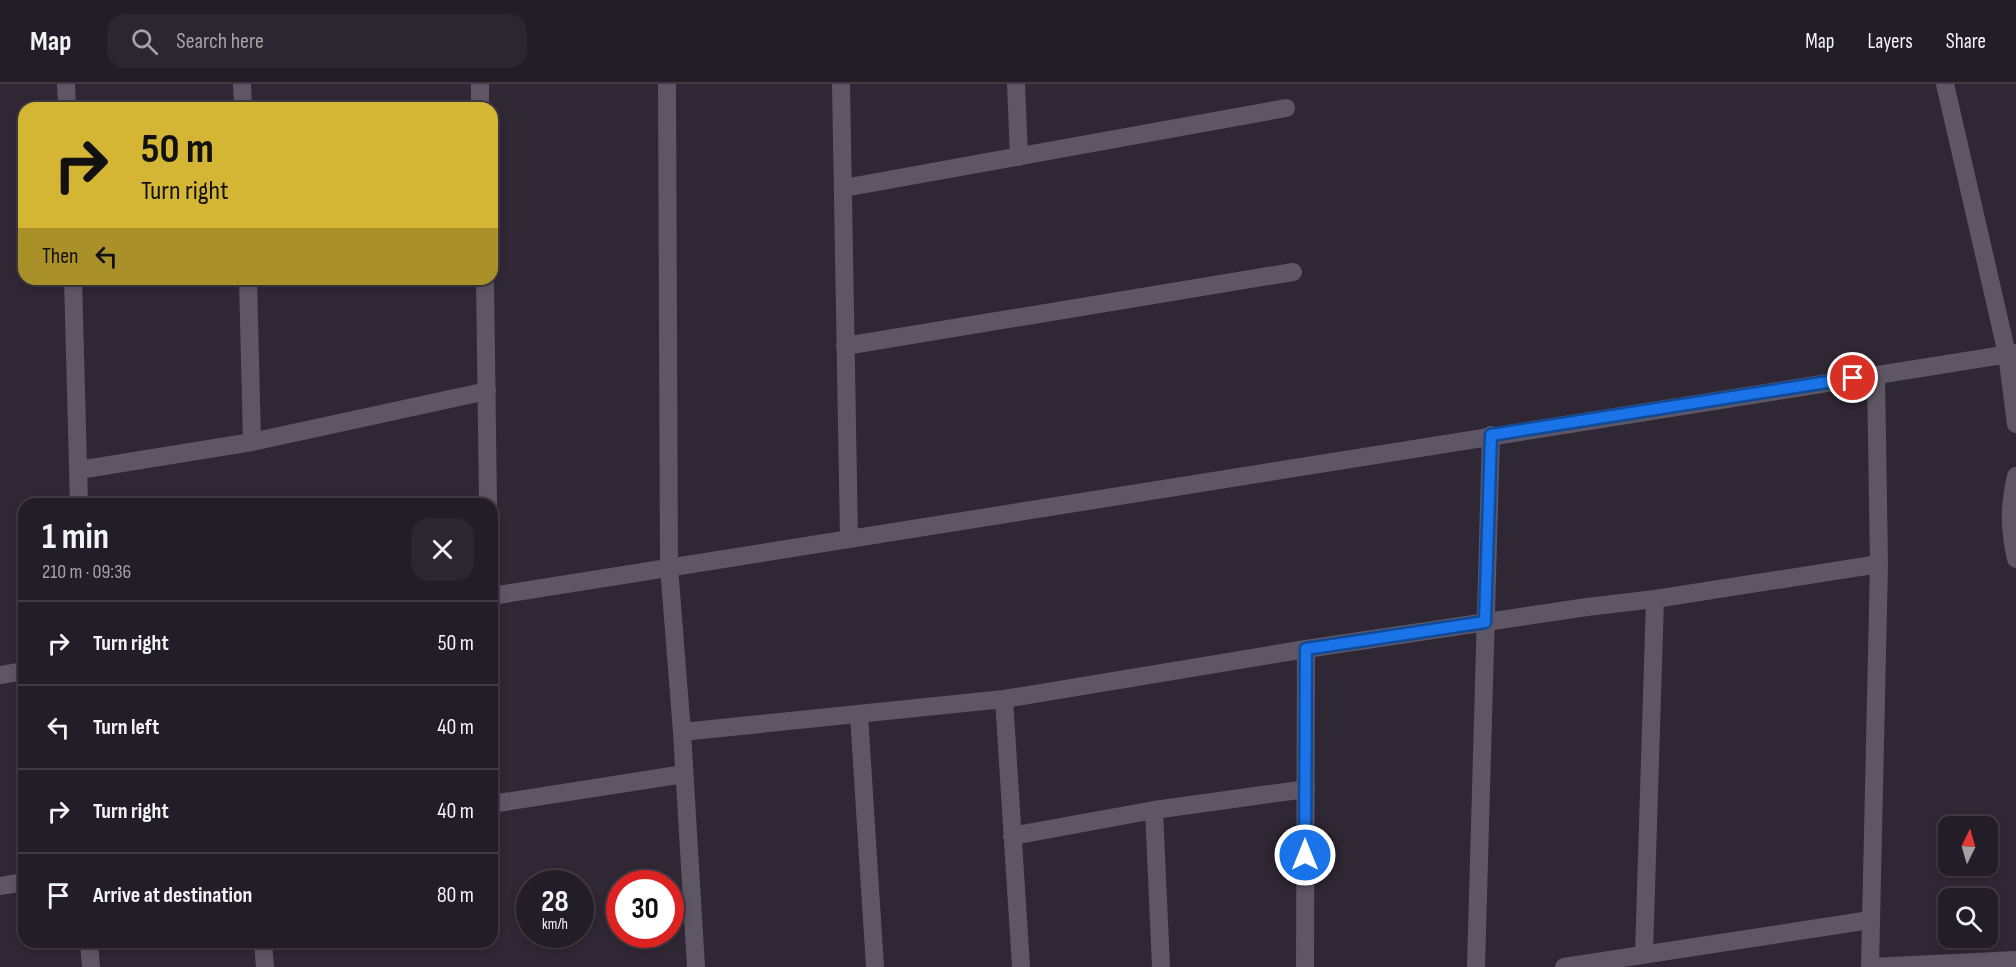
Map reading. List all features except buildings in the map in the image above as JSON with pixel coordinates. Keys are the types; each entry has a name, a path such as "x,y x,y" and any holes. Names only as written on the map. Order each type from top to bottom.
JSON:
{"street":[{"path":"66,84 67,102"},
{"path":"242,84 243,102"},
{"path":"480,84 480,102"},
{"path":"667,84 669,567 682,732 696,967"},
{"path":"841,84 849,538"},
{"path":"1016,84 1019,157"},
{"path":"1946,84 2012,353 2016,424"},
{"path":"844,188 1286,108"},
{"path":"845,346 1293,272"},
{"path":"73,285 80,498"},
{"path":"248,285 252,441"},
{"path":"484,285 488,498"},
{"path":"498,595 2012,353"},
{"path":"1876,375 1879,564 1870,967 2016,960"},
{"path":"80,470 252,441 487,391"},
{"path":"1476,967 1491,435"},
{"path":"2016,476 2010,506 2010,534 2016,559"},
{"path":"682,732 860,716 1004,699 1306,649 1879,564"},
{"path":"1644,954 1655,599"},
{"path":"1305,967 1306,649"},
{"path":"0,675 18,672"},
{"path":"1004,699 1021,967"},
{"path":"860,716 875,967"},
{"path":"498,803 684,774"},
{"path":"1012,836 1154,810 1306,789"},
{"path":"1154,810 1161,967"},
{"path":"0,886 18,883"},
{"path":"1564,967 1870,920"},
{"path":"89,948 91,967"},
{"path":"263,948 265,967"}],"route":[{"path":"1305,855 1306,649 1485,622 1491,435 1853,378"}]}
